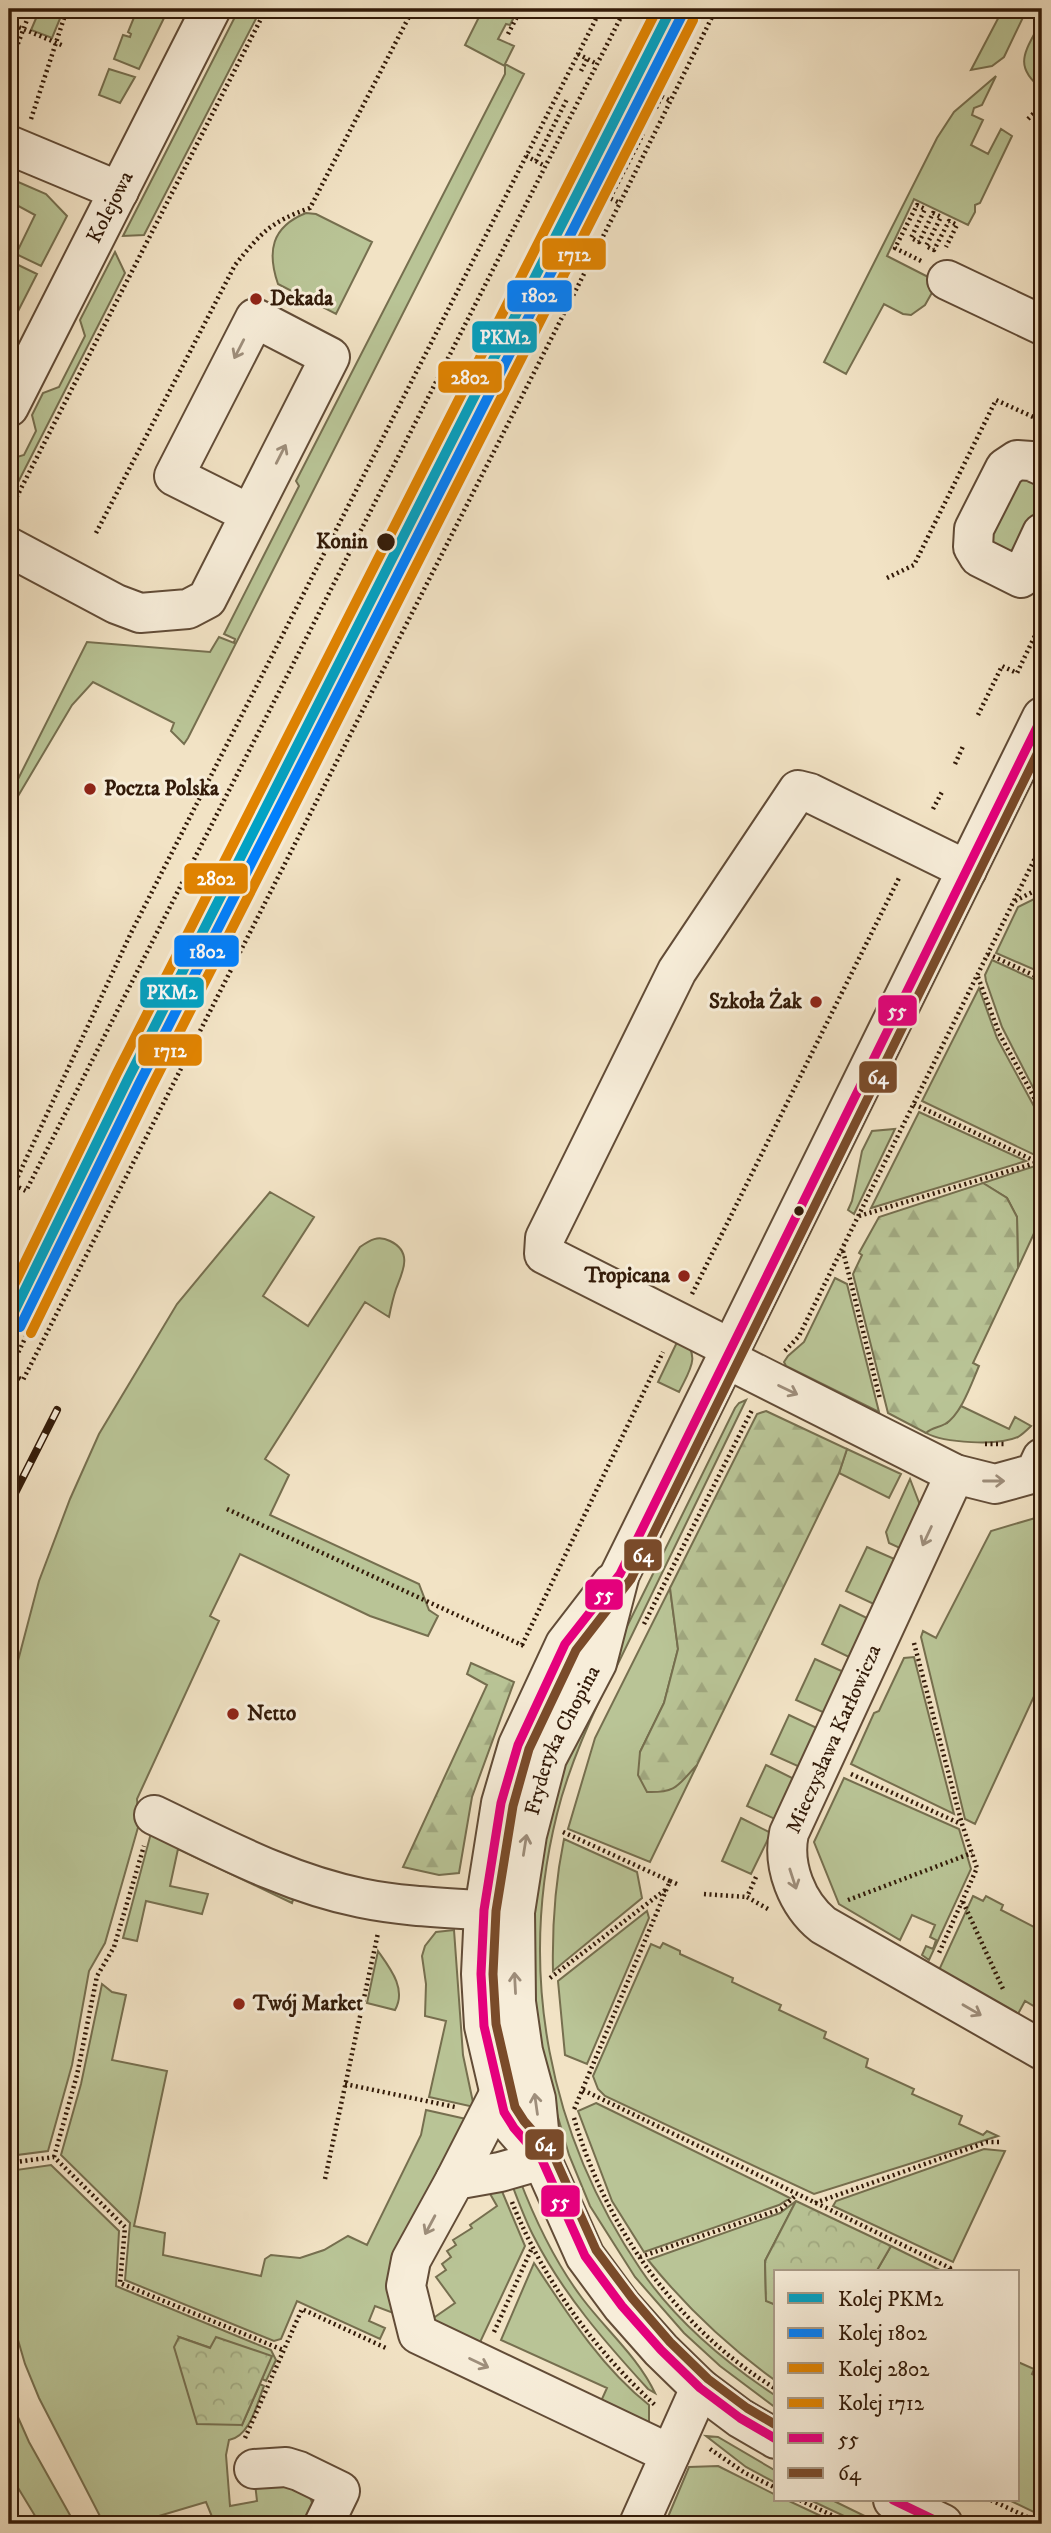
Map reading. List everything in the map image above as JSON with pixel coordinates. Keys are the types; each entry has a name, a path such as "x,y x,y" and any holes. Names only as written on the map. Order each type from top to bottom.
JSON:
{"street":[{"name":"Kolejowa","path":"9,407 211,9"},
{"path":"20,132 119,191"},
{"path":"945,267 1042,325"},
{"path":"9,547 116,604 140,612 188,609 207,599 330,357 255,318 174,476 250,514"},
{"path":"1042,467 1031,461 1017,460 1005,468 974,530 973,547 979,557 1021,578 1042,533"},
{"name":"Fryderyka Chopina","path":"542,2160 537,2099 523,2050 500,1911 501,1803 518,1745 565,1644 620,1574 1042,717"},
{"path":"967,870 810,793 798,790 671,983 545,1238 544,1254 678,1321 769,1381 966,1459 995,1484 1035,1473 1028,1449"},
{"name":"Mieczysława Karłowicza","path":"966,1459 789,1833 786,1846 792,1881 811,1915 823,1925 1042,2050"},
{"path":"154,1815 275,1873 360,1898 500,1911"},
{"name":"Fryderyka Chopina","path":"500,1911 481,1974 484,2026 504,2112 542,2160 585,2256 622,2306 700,2388 740,2418 774,2438"},
{"path":"499,2094 411,2260 406,2286 418,2333 670,2454"},
{"path":"455,2180 500,2172 542,2160"},
{"path":"639,2524 700,2388"},
{"path":"249,2454 299,2471 340,2491 324,2524"},
{"path":"896,2502 943,2524"}],"path":[{"path":"20,132 67,9"},
{"path":"9,512 266,9"},
{"path":"96,533 235,265 259,235 284,217 310,208 412,9"},
{"path":"508,34 521,9"},
{"path":"541,16 545,9"},
{"path":"601,9 131,933 14,1185 26,1191 625,9"},
{"path":"694,9 94,1193 9,1372 23,1380 716,9"},
{"path":"14,54 30,12"},
{"path":"9,23 64,46"},
{"path":"578,54 597,64"},
{"path":"581,71 587,59"},
{"path":"652,92 671,102"},
{"path":"536,161 568,97"},
{"path":"656,108 661,97"},
{"path":"1028,118 1036,111 1042,99"},
{"path":"610,198 643,134"},
{"path":"526,156 545,166"},
{"path":"601,194 620,203"},
{"path":"900,250 895,248 917,205 925,209 911,238 919,242 933,213 941,217 926,246 934,250 949,221 957,225 945,267"},
{"path":"978,715 1002,666 1017,673 1042,621"},
{"path":"955,764 964,744"},
{"path":"933,809 943,790"},
{"path":"523,1645 678,1321 916,844"},
{"path":"642,1628 750,1412 760,1402 782,1353 799,1336 1042,844"},
{"path":"1014,902 1042,887"},
{"path":"988,954 1042,979"},
{"path":"978,976 999,1033 1042,1112"},
{"path":"914,1104 1040,1161"},
{"path":"859,1216 1040,1161"},
{"path":"843,1249 880,1401"},
{"path":"966,1459 1003,1444 1028,1449"},
{"path":"227,1509 534,1650"},
{"path":"913,1639 961,1824 977,1868 937,1957"},
{"path":"845,1771 961,1824"},
{"path":"54,2157 77,2074 97,1976 114,1947 154,1815"},
{"path":"557,1842 559,1830 677,1884"},
{"path":"839,1904 972,1853"},
{"path":"573,2113 670,1881"},
{"path":"547,1967 548,1980 666,1889"},
{"path":"704,1894 747,1897"},
{"path":"325,2179 385,1901"},
{"path":"962,1901 1004,1989"},
{"path":"345,2084 428,2102"},
{"path":"583,2090 950,2270"},
{"path":"569,2100 583,2148 612,2213 664,2291 732,2358 774,2386"},
{"path":"814,2203 987,2142 1000,2142"},
{"path":"9,2163 54,2157"},
{"path":"54,2157 125,2227 120,2283 283,2350"},
{"path":"640,2256 781,2209 796,2195"},
{"path":"516,2211 532,2247 576,2319 633,2385 656,2406"},
{"path":"480,2363 532,2247"},
{"path":"1042,2265 1042,2272"},
{"path":"249,2454 283,2350 302,2309 395,2353"},
{"path":"707,2446 745,2473 774,2487"},
{"path":"804,2502 850,2524"},
{"path":"995,2502 1042,2524"}],"green space":[{"path":"40,9 64,9 52,38 31,30"},
{"path":"142,9 164,18 139,69 114,59 123,35 130,37 128,32 137,10"},
{"path":"239,9 261,9 144,235 123,236"},
{"path":"483,9 518,9 510,25 506,24 498,39 514,46 505,64 524,74 188,738 184,744 171,731 174,723 93,682 72,705 11,808 9,807 9,797 87,642 210,652 219,637 234,643 235,639 224,634 299,486 296,481 505,74 505,66 465,45"},
{"path":"1003,9 1027,9 1004,57 992,66 971,70"},
{"path":"1042,19 1042,89 1032,80 1024,64 1027,48"},
{"path":"109,69 135,77 120,103 99,95"},
{"path":"996,76 982,105 974,108 972,115 983,120 971,145 988,154 1001,129 1012,136 980,203 975,205 975,212 968,225 914,199 887,256 938,282 925,305 911,315 884,304 846,374 824,362 937,138 954,112"},
{"path":"9,178 46,194 67,216 41,266 16,254 35,215 9,201"},
{"path":"306,213 316,214 372,242 336,314 278,284 273,261 275,242 285,226"},
{"path":"115,252 125,273 9,500 10,459 24,455 36,431 32,415 43,393 59,387 85,336 80,320"},
{"path":"12,262 37,274 9,329 9,268"},
{"path":"1019,474 1042,477 1042,509 1023,549 1015,555 988,543"},
{"path":"1042,895 1042,973 996,953 1018,907"},
{"path":"992,960 1042,983 1042,1105 1002,1027 986,981 985,975"},
{"path":"979,988 997,1038 1042,1121 1042,1156 1039,1157 922,1101"},
{"path":"919,1112 1026,1161 871,1208"},
{"path":"895,1129 854,1214 848,1210 862,1151 872,1131"},
{"path":"1035,1166 1042,1169 1042,1216 1018,1268 1017,1217 1007,1198 983,1183"},
{"path":"983,1183 1007,1198 1017,1217 1018,1268 973,1363 979,1366 961,1406 951,1420 926,1433 888,1413 853,1274 862,1255 859,1253 879,1217"},
{"path":"270,1192 314,1217 263,1296 308,1326 364,1244 378,1238 386,1239 402,1251 404,1262 389,1317 365,1302 265,1459 289,1475 270,1515 419,1584 429,1610 438,1616 428,1636 370,1616 240,1554 210,1616 219,1621 137,1799 139,1824 105,1943 89,1971 72,2065 48,2151 9,2156 9,1695 39,1581 70,1499 99,1434 177,1304"},
{"path":"835,1278 847,1284 879,1412 786,1366 784,1362 804,1342"},
{"path":"680,1336 691,1350 692,1363 679,1392 658,1382"},
{"path":"746,1400 614,1672 603,1675 735,1408"},
{"path":"961,1406 1009,1429 1015,1417 1031,1426 1018,1437 998,1442 958,1441 926,1433 932,1427 947,1423"},
{"path":"766,1411 847,1449 839,1473 697,1765 681,1783 671,1789 647,1792 638,1775 640,1752 664,1703 678,1649 670,1588 757,1414"},
{"path":"847,1449 901,1474 889,1498 839,1473"},
{"path":"910,1479 920,1505 904,1550 889,1543 886,1532"},
{"path":"1042,1516 1042,1679 975,1824 965,1819 921,1637 923,1631 936,1638 991,1531"},
{"path":"867,1547 899,1561 878,1606 846,1591"},
{"path":"670,1588 678,1649 664,1703 640,1752 676,1786 697,1765 650,1862 568,1829 595,1738"},
{"path":"840,1605 871,1620 853,1659 822,1644"},
{"path":"914,1657 954,1814 851,1764 874,1713 879,1711 904,1658"},
{"path":"815,1659 846,1673 827,1714 796,1700"},
{"path":"471,1663 514,1682 472,1797 459,1873 439,1875 403,1867 487,1685 467,1674"},
{"path":"594,1690 602,1695 576,1753 557,1814 545,1874 540,1934 542,1993 550,2051 563,2109 583,2164 609,2218 641,2270 669,2306 702,2339 774,2395 774,2406 720,2366 684,2333 635,2277 590,2206 569,2155 548,2083 532,1997 535,1886 567,1750"},
{"path":"789,1715 819,1729 802,1768 771,1754"},
{"path":"766,1765 796,1780 777,1820 747,1806"},
{"path":"844,1778 959,1829 971,1869 929,1960 922,1955 926,1946 933,1949 936,1940 930,1937 935,1925 912,1915 900,1940 839,1904 814,1842"},
{"path":"741,1818 771,1833 751,1874 722,1861"},
{"path":"151,1833 279,1885 293,1900 292,1903 178,1849 170,1886 208,1894 202,1914 146,1901 137,1941 123,1938"},
{"path":"564,1839 637,1872 642,1898 553,1971 555,1904"},
{"path":"973,1896 983,1901 986,1896 1003,1905 1001,1910 1042,1931 1042,2011 1025,2001 1018,2014 939,1970"},
{"path":"647,1911 649,1918 587,2064 565,2055 558,1981"},
{"path":"454,1930 463,2055 474,2107 429,2097 446,2021 425,2016 426,1984 422,1956 425,1946 436,1932"},
{"path":"663,1943 680,1951 680,1954 733,1978 732,1982 781,2005 779,2010 826,2032 824,2038 868,2059 866,2067 914,2089 912,2094 962,2116 959,2124 983,2135 987,2131 998,2136 814,2194 605,2096 598,2089 593,2076 651,1944 660,1948"},
{"path":"378,1951 396,1979 399,1994 395,2010 367,2003"},
{"path":"102,1984 112,1992 126,1995 112,2060 167,2071 134,2226 165,2233 163,2255 261,2276 265,2259 271,2255 300,2258 324,2250 348,2236 367,2245 421,2135 426,2110 475,2121 396,2314 375,2306 369,2321 385,2328 380,2339 297,2301 281,2339 274,2341 125,2280 130,2223 61,2155 81,2084"},
{"path":"596,2103 790,2198 779,2205 644,2252 612,2201 578,2111"},
{"path":"984,2149 1005,2151 953,2262 833,2206 836,2201"},
{"path":"51,2165 119,2231 116,2286 271,2350 276,2360 266,2381 262,2379 271,2356 211,2348 179,2337 242,2425 260,2384 264,2386 247,2426 236,2438 229,2440 226,2455 230,2506 257,2501 255,2483 282,2480 298,2486 308,2495 313,2508 311,2524 215,2524 206,2502 132,2524 104,2524 39,2398 25,2364 9,2309 9,2171"},
{"path":"496,2177 525,2246 475,2353 432,2319 455,2303 436,2277 446,2270 442,2264 451,2257 447,2251 456,2245 453,2240 472,2228 470,2225 497,2206 485,2185"},
{"path":"509,2177 519,2178 539,2225 563,2270 582,2298 640,2367 655,2393 648,2389 571,2298 530,2230"},
{"path":"796,2201 765,2261 766,2300 774,2304 774,2379 708,2325 648,2260 780,2213"},
{"path":"796,2201 891,2246 877,2270 774,2270 774,2304 766,2301 765,2261"},
{"path":"891,2246 940,2270 877,2270"},
{"path":"534,2263 600,2357 649,2405 649,2426 597,2410 607,2388 501,2340"},
{"path":"179,2337 210,2348 216,2337 272,2356 242,2425 197,2424 174,2347"},
{"path":"1020,2363 1034,2369 1032,2374 1042,2379 1042,2516 1013,2502 1020,2502"},
{"path":"9,2397 29,2442 75,2524 40,2524 9,2473"},
{"path":"706,2436 718,2437 774,2470 774,2482 746,2467"},
{"path":"718,2466 774,2494 774,2502 791,2502 838,2524 720,2524 705,2517 702,2524 665,2524 689,2467"},
{"path":"814,2502 836,2502 881,2524 861,2524"}],"railway":[{"path":"9,1505 57,1410"}],"rail line":[{"name":"2802","path":"9,1295 117,1073 657,9"},
{"name":"PKM2","path":"9,1322 128,1079 671,9"},
{"name":"1802","path":"20,1327 139,1084 682,15"},
{"name":"1712","path":"31,1333 150,1090 693,20"}],"transit line":[{"name":"55","path":"774,2438 740,2418 700,2388 622,2306 585,2256 542,2160 504,2112 484,2026 481,1974 484,1910 501,1803 518,1745 565,1644 620,1574 1042,717"},
{"name":"64","path":"774,2424 708,2379 670,2342 632,2298 596,2250 553,2154 515,2107 496,2024 493,1974 496,1911 513,1806 529,1749 576,1650 631,1579 1042,744"},
{"name":"55","path":"897,2502 943,2524"}],"place":[{"name":"Dekada","path":"256,299"},
{"name":"Konin","path":"386,542"},
{"name":"Poczta Polska","path":"90,789"},
{"name":"Szkoła Żak","path":"816,1002"},
{"name":"Tropicana","path":"684,1276"},
{"name":"Netto","path":"233,1714"},
{"name":"Twój Market","path":"239,2004"}]}
